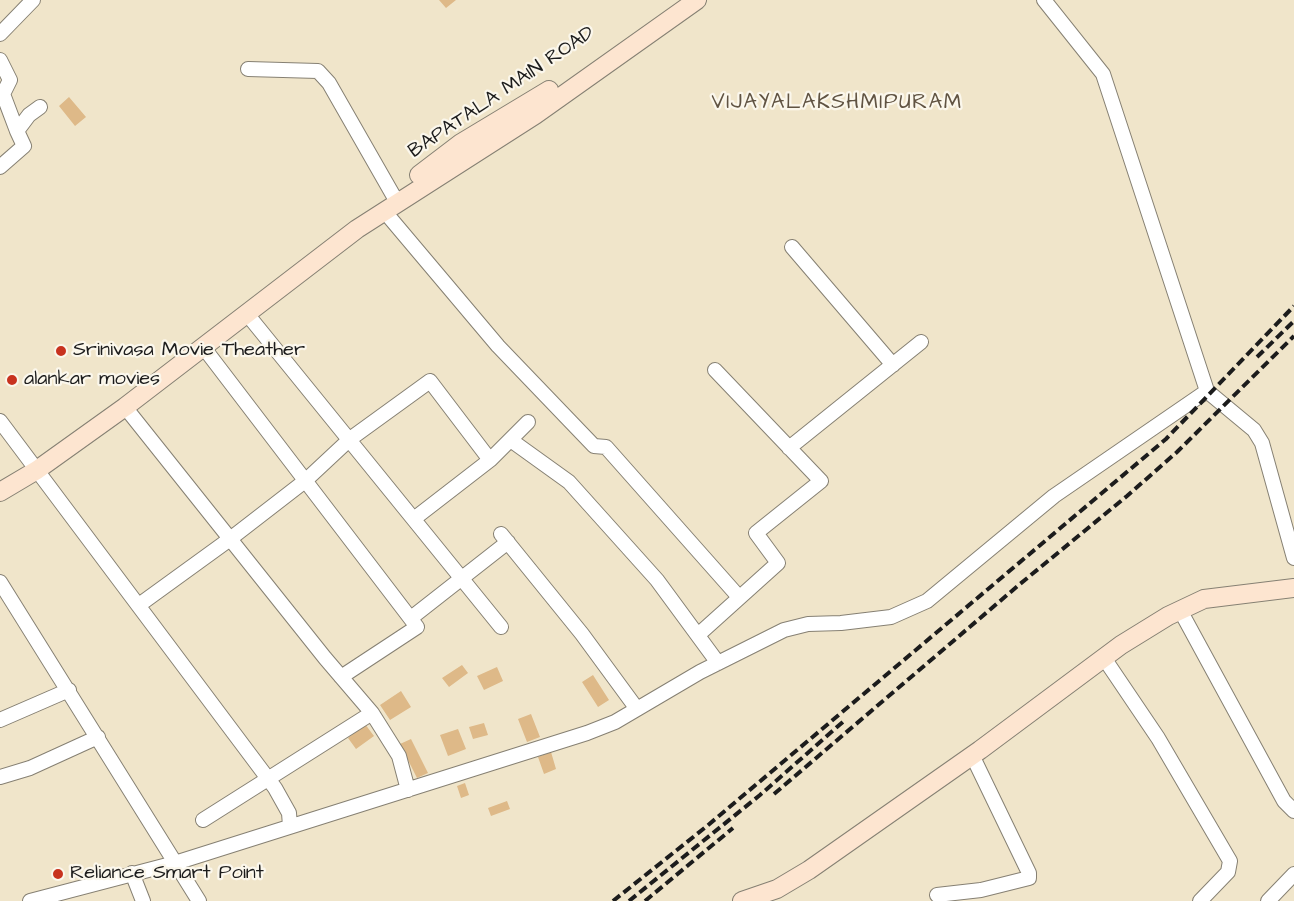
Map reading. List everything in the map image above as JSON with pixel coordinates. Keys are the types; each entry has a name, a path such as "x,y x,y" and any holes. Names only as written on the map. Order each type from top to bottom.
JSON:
{"main road":[{"name":"BAPATALA MAIN ROAD","path":"0,492 38,470 125,407 357,229 385,212 397,198 461,143 536,100 677,0"},
{"name":"BAPATALA MAIN ROAD","path":"357,229 369,213 535,115 697,0"},
{"path":"742,901 777,889 809,870 1104,658 1180,610 1204,600 1294,588"}],"street":[{"path":"0,34 33,0"},
{"path":"1044,0 1102,74 1206,391 1254,430 1262,443 1294,558"},
{"path":"0,60 10,80 3,94 24,146 0,167"},
{"path":"248,69 318,71 329,83 397,198"},
{"path":"17,130 29,115 40,107"},
{"path":"385,212 498,346 594,446 606,447 738,596"},
{"path":"792,247 893,365"},
{"path":"247,314 415,518 501,627"},
{"path":"789,448 921,342"},
{"path":"204,348 417,627 341,677"},
{"path":"698,635 738,596 778,563 756,533 821,481 715,370"},
{"path":"139,605 230,539 305,481 350,439 430,381 490,460"},
{"path":"30,901 175,863 587,733 637,709 718,663 784,630 808,624 891,617 927,601 1054,496 1206,391"},
{"path":"125,407 372,713 399,756 408,790"},
{"path":"0,421 268,779 289,813 290,826"},
{"path":"415,518 490,460 512,441 528,422"},
{"path":"512,441 569,482 657,580 718,663"},
{"path":"411,618 461,579 504,538 637,709"},
{"path":"0,582 199,901"},
{"path":"1180,610 1284,801 1294,811"},
{"path":"1104,658 1158,738 1230,861 1228,872 1200,901"},
{"path":"0,720 69,690"},
{"path":"203,820 372,713"},
{"path":"0,777 30,768 98,737"},
{"path":"937,895 981,890 1029,878 1029,873 972,755"},
{"path":"132,873 142,901"},
{"path":"1268,901 1294,874"}],"building":[{"path":"439,0 456,0 446,8"},
{"path":"69,97 86,117 75,126 59,106"},
{"path":"462,665 468,673 449,687 442,678"},
{"path":"497,667 503,681 484,690 477,676"},
{"path":"593,675 609,700 598,707 582,682"},
{"path":"401,691 411,707 390,720 380,705"},
{"path":"531,714 540,737 527,742 518,719"},
{"path":"484,723 488,735 473,739 469,727"},
{"path":"365,724 374,736 356,749 348,738"},
{"path":"458,729 466,749 448,756 440,735"},
{"path":"411,739 428,773 417,778 400,744"},
{"path":"551,752 556,769 544,774 538,757"},
{"path":"465,783 469,795 461,798 457,786"},
{"path":"507,801 510,809 491,816 488,808"}],"railway":[{"path":"613,901 707,826 1166,439 1294,306"},
{"path":"1257,357 1294,321"},
{"path":"774,794 1177,452 1294,336"},
{"path":"629,901 760,795 845,720"},
{"path":"645,901 733,828"}],"place":[{"name":"Srinivasa Movie Theather","path":"61,351"},
{"name":"alankar movies","path":"12,380"},
{"name":"Reliance Smart Point","path":"58,874"}],"district":[{"name":"VIJAYALAKSHMIPURAM","path":"837,104"}]}
